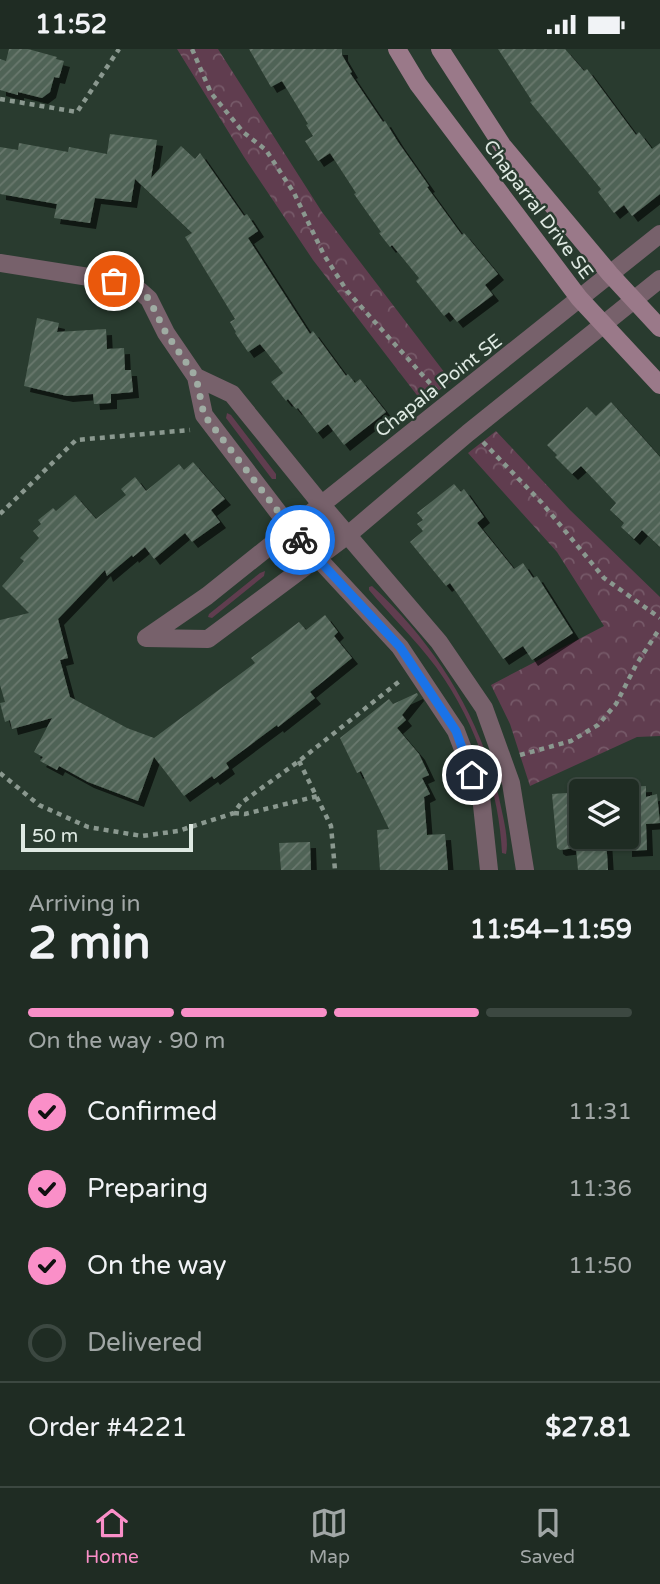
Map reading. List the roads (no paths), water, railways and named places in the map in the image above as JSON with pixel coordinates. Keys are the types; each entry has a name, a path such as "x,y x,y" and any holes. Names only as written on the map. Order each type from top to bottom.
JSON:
{"street":[{"name":"Chaparral Drive SE","path":"397,49 418,84 579,298 660,385"},
{"name":"Chaparral Drive SE","path":"440,49 502,145 610,274 660,328"},
{"name":"Chapala Point SE","path":"317,559 208,639 146,638 207,596 660,234"},
{"path":"0,263 114,281 140,291 149,299 166,333 196,377 204,415 290,529 400,647 456,731 481,796 489,870"},
{"path":"317,559 468,433 660,279"},
{"path":"196,377 232,394 321,504 439,642 484,708 512,783 525,870"}]}
